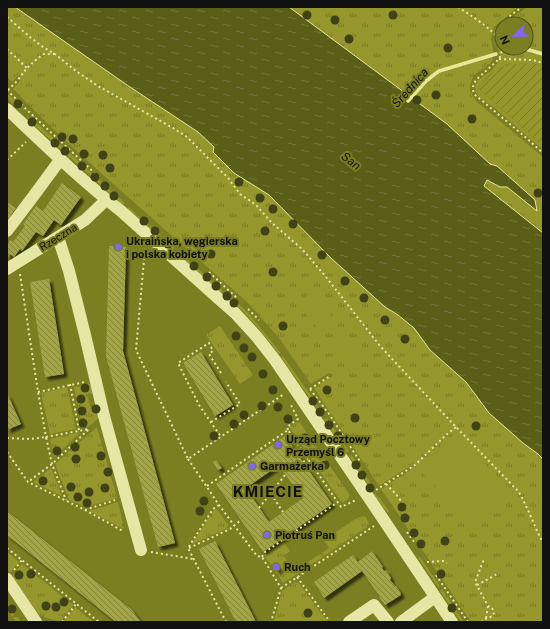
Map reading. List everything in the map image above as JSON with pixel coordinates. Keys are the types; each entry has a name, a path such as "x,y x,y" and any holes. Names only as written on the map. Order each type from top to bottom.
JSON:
{"street":[{"path":"7,109 60,160 121,211 219,298 257,337 275,360 452,622"},
{"path":"7,231 60,160"},
{"name":"Rzeczna","path":"7,269 85,220 106,200"},
{"path":"58,237 69,271 104,416 126,497 136,533 145,551"},
{"path":"7,579 38,622"},
{"path":"401,622 435,597"},
{"path":"349,622 374,605 388,622"}],"path":[{"path":"458,7 474,17 494,33"},
{"path":"510,16 522,7"},
{"path":"7,17 31,38 98,86 187,137 228,178 240,194 256,205 272,223 302,249 380,346 518,491 543,543"},
{"path":"7,49 27,68"},
{"path":"8,90 27,68 44,54 55,54"},
{"path":"501,56 473,84 472,87 474,94 543,153"},
{"path":"499,59 533,60 543,63"},
{"path":"7,160 34,134"},
{"path":"140,243 146,248 136,350 188,459 219,505 257,556 262,557 282,588"},
{"path":"20,271 46,437 52,464 66,501"},
{"path":"221,373 209,354 213,351 209,343 178,364 199,405 221,437"},
{"path":"310,388 330,376"},
{"path":"38,392 70,384 96,380"},
{"path":"211,422 240,404 226,382"},
{"path":"70,384 79,430"},
{"path":"281,389 287,399"},
{"path":"188,459 284,394"},
{"path":"207,486 288,430 287,427 298,418 290,404"},
{"path":"378,490 415,465 456,427"},
{"path":"7,438 30,439 89,429 52,464 28,482"},
{"path":"262,557 265,552 338,503 288,430"},
{"path":"7,452 28,482 85,510 123,531 136,533"},
{"path":"303,462 308,459"},
{"path":"259,508 286,475"},
{"path":"386,484 396,494 406,508"},
{"path":"271,494 283,512"},
{"path":"85,510 126,497"},
{"path":"188,548 213,509 219,505"},
{"path":"188,548 224,533 241,520"},
{"path":"271,622 282,588 384,520"},
{"path":"7,548 99,622"},
{"path":"188,548 226,622"},
{"path":"145,551 193,558"},
{"path":"481,622 494,614 494,610 488,606 475,582 484,559"},
{"path":"427,562 443,561 447,563"},
{"path":"477,585 499,573"},
{"path":"297,577 330,622"},
{"path":"62,622 76,604"},
{"path":"486,619 488,606"}],"green space":[{"path":"7,7 15,7 127,85 198,132 214,147 234,173 269,195 331,258 385,307 414,328 430,350 466,382 489,413 543,459 543,622 471,622 381,489 412,469 410,466 379,486 314,388 333,375 329,373 311,384 279,338 248,303 102,174 52,128 13,89 20,81 17,77 12,82 7,77"},
{"path":"289,7 518,7 507,16 494,16 494,27 491,39 494,54 491,63 473,76 470,91 476,101 543,157 543,233 484,186 487,180 500,187 507,187 536,210 535,200 497,166 490,164 447,124"},
{"path":"527,7 543,7 543,66 513,64 501,67 486,78 478,88 543,146 543,150 496,109 479,97 476,92 475,87 477,81 492,70 498,62 499,56 534,56 534,16 515,16"},
{"path":"511,64 533,64 543,66 543,146 478,88 495,70"},
{"path":"7,93 22,108 19,110 7,98"},
{"path":"30,117 125,203 123,205 27,119"},
{"path":"128,207 175,247 173,249 127,209"},
{"path":"177,250 223,291 221,293 175,252"},
{"path":"313,291 335,321 320,332 297,303"},
{"path":"227,293 250,315 281,353 279,354 241,309 225,296"},
{"path":"220,326 253,375 240,384 206,335"},
{"path":"346,335 367,361 352,373 331,347"},
{"path":"283,356 324,414 322,416 281,357"},
{"path":"94,383 97,394 87,394 91,409 98,409 100,417 88,427 82,425 74,387"},
{"path":"67,387 76,429 50,434 41,393"},
{"path":"327,418 349,451 346,453 324,420"},
{"path":"298,422 350,495 348,499 342,503 289,427"},
{"path":"97,427 117,498 85,507 69,500 55,464"},
{"path":"80,432 54,458 50,439"},
{"path":"455,433 512,491 476,527 418,469"},
{"path":"351,454 374,488 372,490 349,456"},
{"path":"51,468 62,496 33,482"},
{"path":"376,493 389,511 387,513 374,494"},
{"path":"118,502 124,529 89,511"},
{"path":"217,509 228,525 226,529 192,544 214,510"},
{"path":"363,516 366,517 369,524 367,527 324,556 322,553 329,548 324,540 355,519"},
{"path":"283,541 290,551 284,556 294,571 320,554 323,557 283,583 264,555"},
{"path":"7,552 19,562 10,573 7,569"},
{"path":"420,557 440,586 438,587 418,558"},
{"path":"22,564 73,605 60,622 38,615 12,576"},
{"path":"295,582 301,586 328,622 274,622 282,591"},
{"path":"442,589 464,622 461,622 440,591"},
{"path":"7,601 21,622 16,622 7,609"},
{"path":"75,607 94,622 63,622"}],"water":[{"name":"San","path":"15,7 289,7 447,124 490,164 497,166 535,200 537,211 507,187 500,187 487,180 484,186 543,233 543,459 489,413 466,382 430,350 414,328 385,307 331,258 269,195 234,173 213,152 214,147 198,132 127,85"}],"building":[{"path":"62,183 81,197 61,225 54,220 43,236 36,232 22,251 20,249 14,257 10,254 7,259 7,245 10,240 13,242 25,226 23,224 36,206 43,211"},
{"path":"7,202 16,208 7,221"},
{"path":"109,246 126,247 123,351 175,543 158,547 106,356"},
{"path":"49,279 64,374 45,377 30,282"},
{"path":"201,352 233,405 215,416 183,363"},
{"path":"7,393 21,424 7,430"},
{"path":"285,436 332,504 263,552 216,484","holes":["279,465 302,499 269,522 246,488"]},
{"path":"216,460 222,468 218,470 213,462"},
{"path":"7,511 132,610 141,622 116,622 7,535"},
{"path":"215,541 256,622 236,622 199,549"},
{"path":"372,551 383,567 382,568 384,571 386,570 391,578 390,580 396,586 401,595 385,605 362,571 324,598 314,582 353,555 358,562"},
{"path":"275,562 280,569 277,571 272,565"}],"waterway":[{"name":"Średnica","path":"534,51 543,54"},
{"name":"Średnica","path":"408,101 426,81 439,71 494,55"}],"place":[{"name":"Ukraińska, węgierska i polska kobiety","path":"118,247"},
{"name":"Urząd Pocztowy Przemyśl 6","path":"278,445"},
{"name":"Garmażerka","path":"252,466"},
{"name":"Piotruś Pan","path":"267,535"},
{"name":"Ruch","path":"276,567"}],"district":[{"name":"KMIECIE","path":"268,491"}]}
